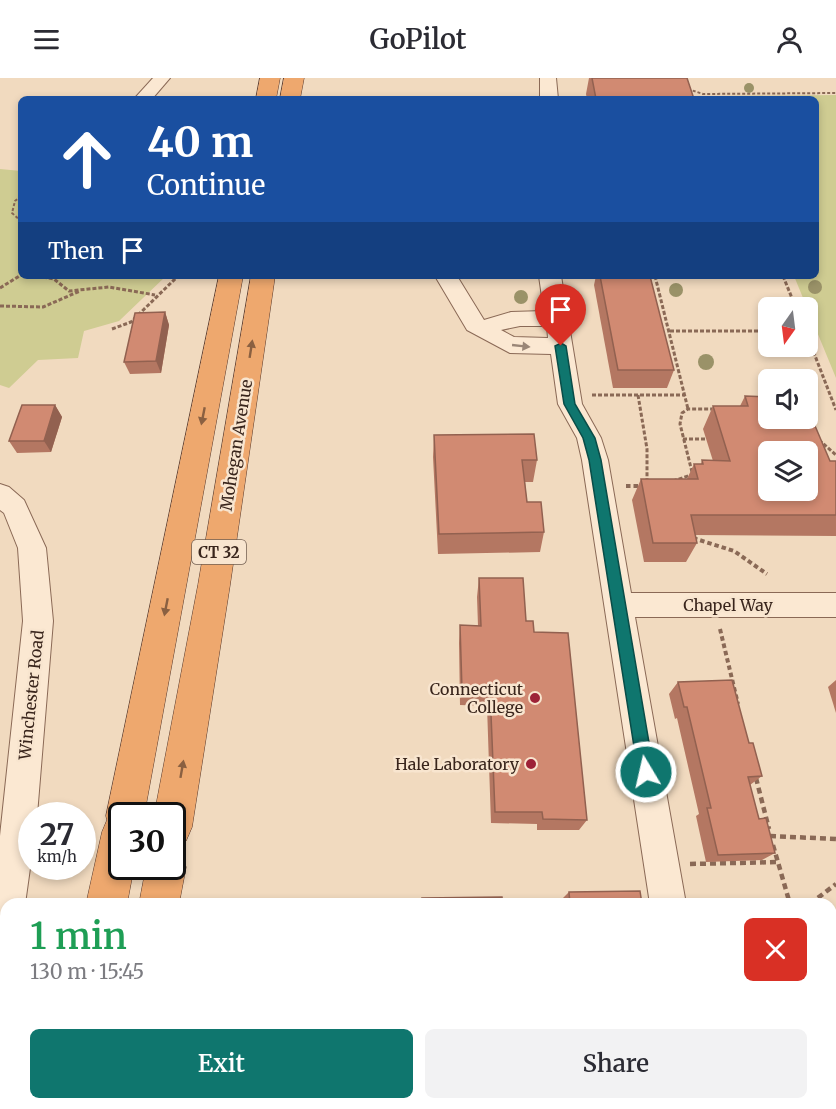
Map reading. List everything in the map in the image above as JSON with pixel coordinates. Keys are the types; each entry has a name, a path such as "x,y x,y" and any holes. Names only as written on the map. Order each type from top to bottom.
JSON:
{"highway":[{"path":"267,96 270,78"},
{"path":"291,96 294,78"},
{"name":"CT 32","path":"128,802 230,279"},
{"name":"Mohegan Avenue","path":"176,802 214,585 263,279"},
{"path":"107,898 111,880"},
{"path":"160,898 164,880"}],"street":[{"path":"146,96 162,78"},
{"path":"548,78 549,96"},
{"path":"448,279 471,322 486,329 495,337 510,345 561,346"},
{"path":"550,279 570,404 589,438 595,460 667,898"},
{"path":"486,329 496,323 511,319 557,318"},
{"name":"Winchester Road","path":"0,494 15,507 32,548 38,621 20,816 8,898"},
{"name":"Chapel Way","path":"619,605 836,605"}],"path":[{"path":"685,84 688,89 695,92 711,93 836,93"},
{"path":"18,198 15,201 12,213 18,218"},
{"path":"0,288 18,277"},
{"path":"54,279 69,291 109,287 155,296"},
{"path":"112,329 124,328 175,279"},
{"path":"656,279 688,409"},
{"path":"784,279 792,297"},
{"path":"0,306 43,307 80,290"},
{"path":"670,331 758,331"},
{"path":"816,357 836,410"},
{"path":"584,395 685,395"},
{"path":"638,395 650,464 646,486"},
{"path":"692,474 683,439 680,420 682,413 688,409 723,409"},
{"path":"814,437 836,455"},
{"path":"683,439 706,439"},
{"path":"668,483 692,474 702,474"},
{"path":"617,486 652,486"},
{"path":"688,538 698,538 728,548 747,558 767,574"},
{"path":"718,620 740,713"},
{"path":"754,770 789,898"},
{"path":"770,836 836,839"},
{"path":"684,864 780,862"},
{"path":"818,898 836,884"}],"shaded area":[{"path":"836,95 836,378 818,334 818,297 803,297 795,279 819,279 819,96 720,96"},
{"path":"0,169 18,171 18,279 163,279 119,321 84,331 78,358 38,360 9,388 0,385"}],"building":[{"path":"592,78 687,78 693,96 595,96"},
{"path":"601,279 651,279 674,370 618,370"},
{"path":"165,312 156,361 124,362 135,313"},
{"path":"745,396 758,397 758,429 816,429 830,461 836,461 836,515 691,515 697,543 653,543 641,479 698,479 694,464 703,464 702,460 730,461 713,406 748,406"},
{"path":"22,405 55,405 44,441 9,441"},
{"path":"534,434 537,460 522,460 527,502 541,502 544,532 439,534 434,435"},
{"name":"Hale Laboratory","path":"479,578 523,578 526,621 533,621 534,632 568,633 587,820 543,819 542,812 495,812 490,690 462,690 460,625 481,626"},
{"path":"732,680 749,743 753,743 762,776 748,777 759,819 766,818 775,853 718,855 707,808 711,808 687,707 684,707 678,682"},
{"path":"640,891 641,898 570,898 569,892"},
{"path":"502,897 502,898 422,898"}],"place":[{"name":"Connecticut College","path":"535,698"},
{"name":"Hale Laboratory","path":"531,764"}],"route":[{"path":"561,346 570,404 589,438 595,460 646,772"}]}
